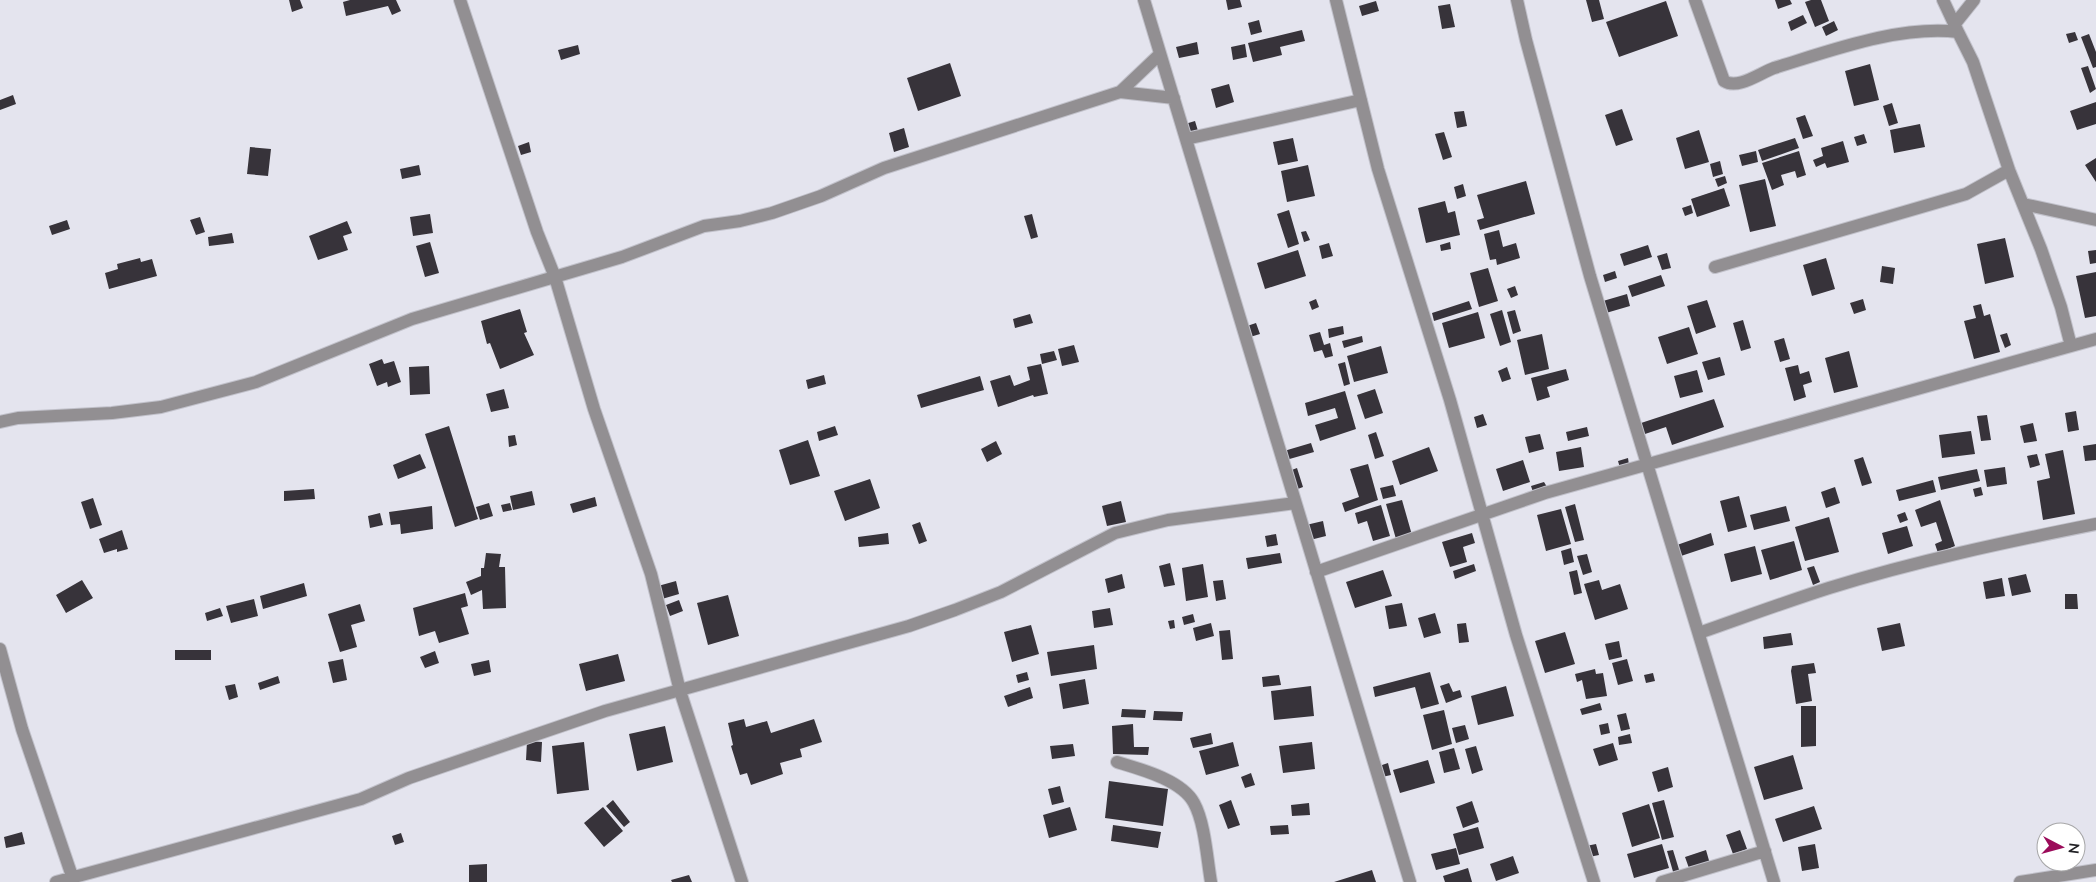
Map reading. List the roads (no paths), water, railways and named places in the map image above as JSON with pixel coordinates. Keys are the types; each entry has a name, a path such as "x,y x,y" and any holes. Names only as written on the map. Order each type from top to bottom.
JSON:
{"street":[{"path":"460,0 537,232 555,277 594,409 651,574 680,691 742,882"},
{"path":"1144,0 1410,882"},
{"path":"1336,0 1378,169 1450,400 1481,514 1564,790 1594,882"},
{"path":"1517,0 1570,206 1774,882"},
{"path":"1695,0 1724,81 1735,85 1765,71 1829,51 1927,30 1956,29"},
{"path":"1943,0 1973,62 1987,99 2009,170 2058,299 2071,346"},
{"path":"1956,29 1972,0"},
{"path":"1927,30 1949,13"},
{"path":"1120,92 1160,54"},
{"path":"0,422 18,418 112,413 184,402 256,382 412,319 622,257 704,226 740,221 772,213 821,196 884,168 1120,92 1174,98"},
{"path":"1186,138 1360,100"},
{"path":"1716,267 1957,197 2009,170"},
{"path":"2023,204 2096,220"},
{"path":"1316,572 1481,514 2096,339"},
{"path":"56,882 73,880 362,798 409,778 605,711 909,626 1001,592 1116,533 1168,520 1295,503"},
{"path":"1699,633 1829,588 1897,569 2012,541 2096,524"},
{"path":"0,649 22,729 73,880"},
{"path":"1117,762 1166,780 1186,793 1194,801 1211,882"},
{"path":"1662,882 1765,851"},
{"path":"2020,882 2096,870"}]}
